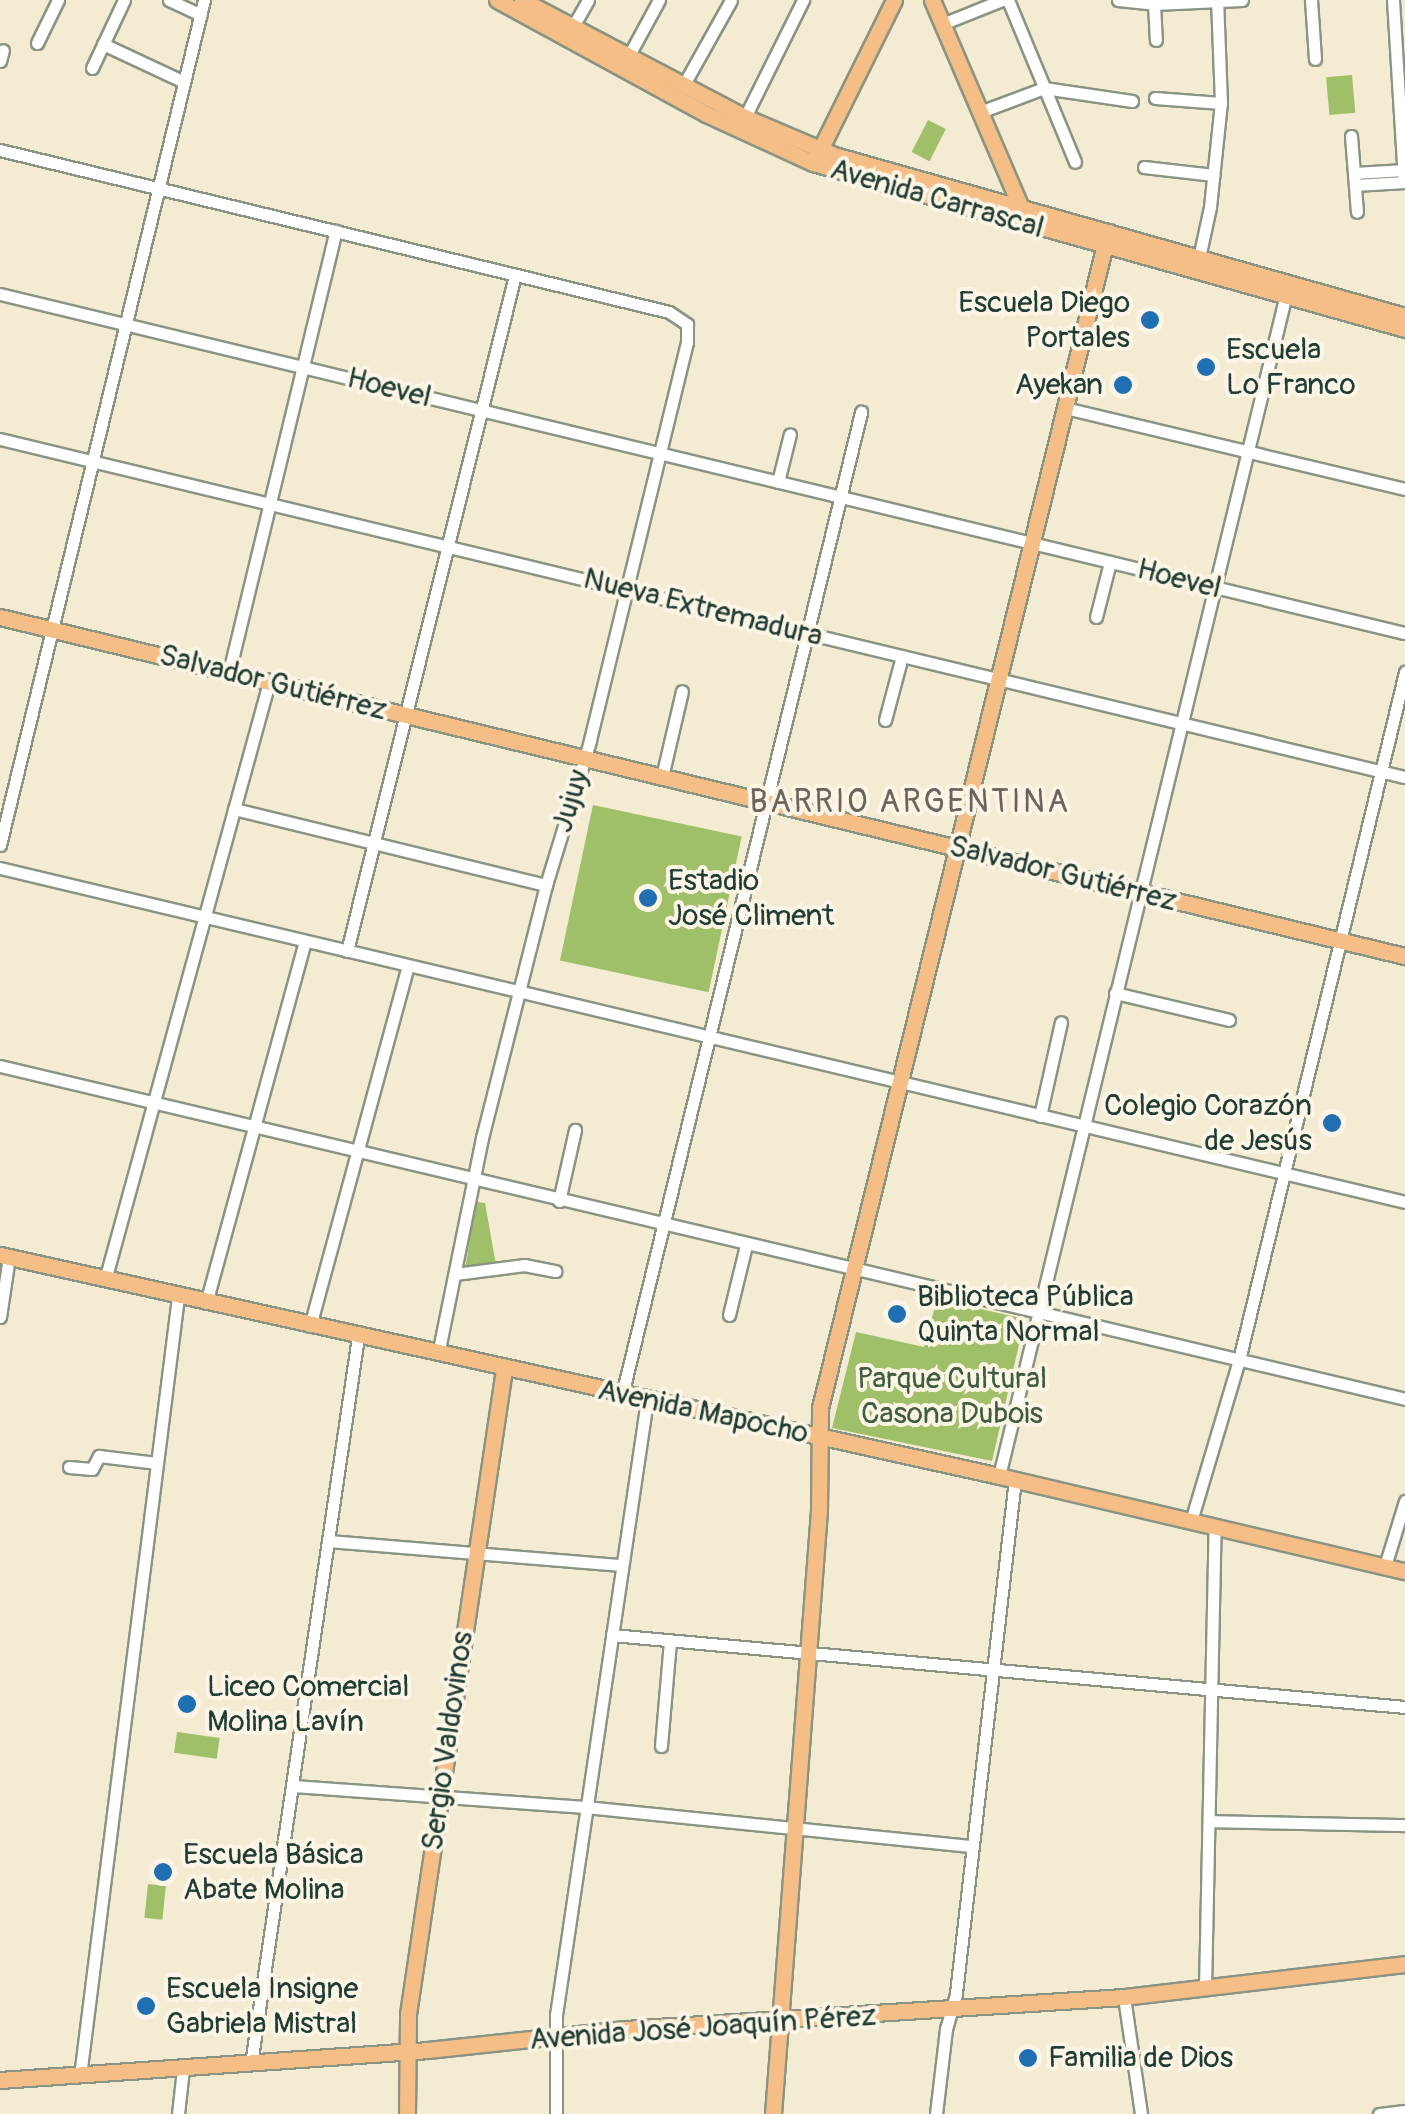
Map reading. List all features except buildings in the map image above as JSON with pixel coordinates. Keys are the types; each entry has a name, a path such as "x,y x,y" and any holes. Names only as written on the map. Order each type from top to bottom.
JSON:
{"main road":[{"name":"Avenida Carrascal","path":"496,0 706,114 816,156 1106,239 1198,258 1405,316"},
{"path":"816,156 894,0"},
{"path":"932,0 1021,208"},
{"name":"Avenida Carrascal","path":"524,1 816,156 1021,208 1286,298 1405,328"},
{"path":"774,2114 809,1652 820,1408 1106,239"},
{"name":"Salvador Gutiérrez","path":"0,617 1405,956"},
{"name":"Avenida Mapocho","path":"4,1256 178,1298 1007,1478 1405,1571"},
{"name":"Sergio Valdovinos","path":"407,2114 406,2052 504,1369"},
{"name":"Avenida José Joaquín Pérez","path":"0,2080 406,2052 625,2029 1124,1997 1405,1964"}],"street":[{"path":"37,43 58,0"},
{"path":"92,68 124,0"},
{"path":"169,0 200,15"},
{"path":"0,845 204,0"},
{"path":"572,28 588,0"},
{"path":"628,57 659,0"},
{"path":"684,86 731,0"},
{"path":"745,118 803,0"},
{"path":"942,24 1005,0 1076,162"},
{"path":"1118,0 1242,0"},
{"path":"1311,0 1315,59"},
{"path":"1354,179 1404,176 1393,0"},
{"path":"1198,258 1214,175 1221,103 1218,1"},
{"path":"1156,40 1160,3"},
{"path":"103,44 184,82"},
{"path":"980,112 1044,88 1132,100"},
{"path":"1155,98 1221,103"},
{"path":"1351,136 1357,212"},
{"path":"0,150 515,275 347,951"},
{"path":"1144,167 1214,175"},
{"path":"229,672 336,232"},
{"name":"Jujuy","path":"438,1354 518,994 628,590 688,328 676,314 515,275"},
{"name":"Hoevel","path":"0,294 1405,633"},
{"path":"936,2114 993,1668 1007,1478 1038,1313 1286,298"},
{"path":"1065,408 1405,490"},
{"path":"622,1395 861,412"},
{"path":"778,482 790,434"},
{"name":"Nueva Extremadura","path":"0,438 1405,777"},
{"path":"1096,617 1110,562"},
{"path":"885,720 902,656"},
{"path":"1190,1521 1239,1360 1405,672"},
{"path":"105,1280 269,682"},
{"path":"662,777 682,691"},
{"path":"234,809 546,886"},
{"path":"0,868 1405,1202"},
{"path":"206,1304 304,941"},
{"path":"310,1326 408,966"},
{"path":"1115,993 1229,1020"},
{"path":"1040,1116 1060,1022"},
{"path":"0,1066 1405,1398"},
{"path":"559,1201 575,1130"},
{"path":"729,1314 746,1245"},
{"path":"0,1317 4,1256"},
{"path":"455,1274 524,1265 554,1271"},
{"path":"80,2076 178,1298"},
{"path":"251,2064 358,1337"},
{"path":"556,2114 555,2039 647,1400"},
{"path":"69,1467 92,1469 100,1456 157,1463"},
{"path":"1386,1566 1405,1500"},
{"path":"1205,1988 1215,1526"},
{"path":"328,1541 622,1565"},
{"path":"612,1636 1405,1707"},
{"path":"661,1746 670,1640"},
{"path":"292,1786 586,1807 972,1846"},
{"path":"1208,1821 1405,1825"},
{"path":"1124,1997 1141,2114"},
{"path":"178,2114 183,2069"},
{"path":"1379,2114 1405,2111"}],"green space":[{"path":"1352,75 1355,113 1329,115 1326,77"},
{"path":"928,120 946,129 929,161 912,152"},
{"name":"Estadio José Climent","path":"593,805 742,837 709,992 560,961"},
{"path":"476,1202 485,1203 496,1265 465,1269"},
{"name":"Parque Cultural Casona Dubois","path":"937,1299 1025,1319 992,1461 832,1428 856,1332 924,1347"},
{"path":"177,1732 220,1738 217,1759 174,1753"},
{"path":"148,1884 166,1886 162,1920 144,1918"}],"place":[{"name":"Escuela Diego Portales","path":"1150,320"},
{"name":"Escuela Lo Franco","path":"1206,367"},
{"name":"Ayekan","path":"1123,385"},
{"name":"Estadio José Climent","path":"648,898"},
{"name":"Colegio Corazón de Jesús","path":"1332,1123"},
{"name":"Biblioteca Pública Quinta Normal","path":"897,1314"},
{"name":"Liceo Comercial Molina Lavín","path":"187,1704"},
{"name":"Escuela Básica Abate Molina","path":"163,1872"},
{"name":"Escuela Insigne Gabriela Mistral","path":"146,2006"},
{"name":"Familia de Dios","path":"1028,2058"}],"district":[{"name":"BARRIO ARGENTINA","path":"910,802"}]}
